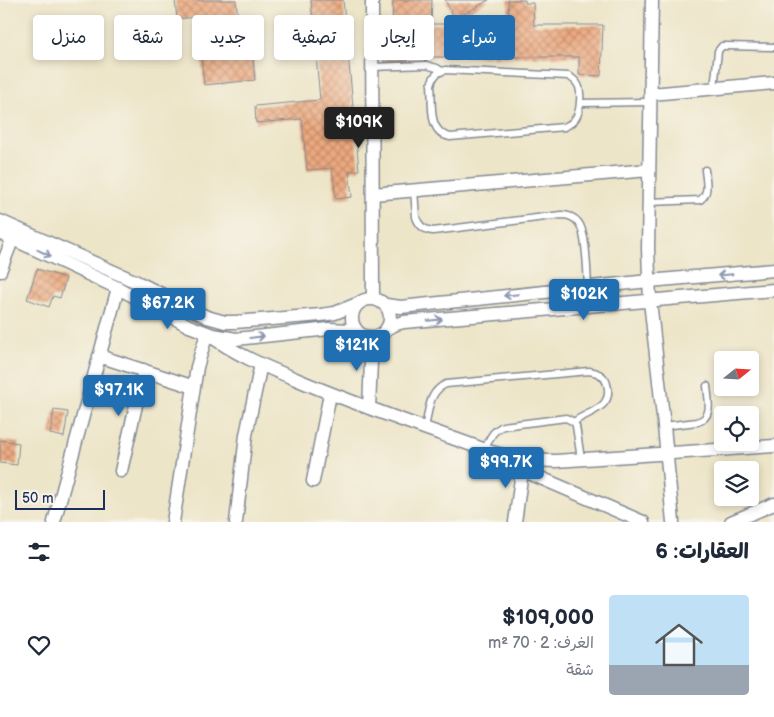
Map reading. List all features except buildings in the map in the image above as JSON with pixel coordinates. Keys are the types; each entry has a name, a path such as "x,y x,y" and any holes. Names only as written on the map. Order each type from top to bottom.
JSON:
{"street":[{"path":"372,0 373,298"},
{"path":"652,0 649,281 673,522"},
{"path":"650,98 774,83"},
{"path":"373,194 649,170"},
{"path":"0,221 139,283 216,320 235,322 321,315 335,313 365,299 373,298 378,299 389,310 391,316 388,328"},
{"path":"0,233 118,288 189,326 224,338 236,339 329,329 358,332"},
{"path":"0,271 12,238"},
{"path":"386,305 401,307 774,270"},
{"path":"54,522 118,288"},
{"path":"357,304 352,312 354,328 364,336 372,337 381,334 396,324 404,322 774,290"},
{"path":"207,333 227,347 261,364 330,394 504,456 643,522"},
{"path":"173,522 197,367 207,333"},
{"path":"369,408 372,337"},
{"path":"100,356 194,387"},
{"path":"236,522 246,436 261,364"},
{"path":"122,470 144,370"},
{"path":"313,481 330,394"},
{"path":"523,464 581,458 774,446"},
{"path":"514,522 523,464"},
{"path":"731,522 774,504"}],"lane":[{"path":"714,89 718,51 720,48 726,46 774,48"},
{"path":"372,67 426,65 442,71"},
{"path":"451,70 568,76 573,78 579,85 580,103 580,112 577,117 564,127 450,137 445,136 437,129 433,121 431,85 434,76 442,71 451,70"},
{"path":"580,103 650,98"},
{"path":"649,202 700,200 707,191 705,170"},
{"path":"414,190 417,221 423,228 433,231 561,215 575,219 584,232 588,288"},
{"path":"425,428 430,402 434,393 446,384 589,370 598,373 607,384 608,394 605,403 574,422"},
{"path":"664,426 697,422 705,418 709,409 707,386"},
{"path":"485,450 491,436 498,428 503,426 566,418 574,422 578,431 581,458"}]}
